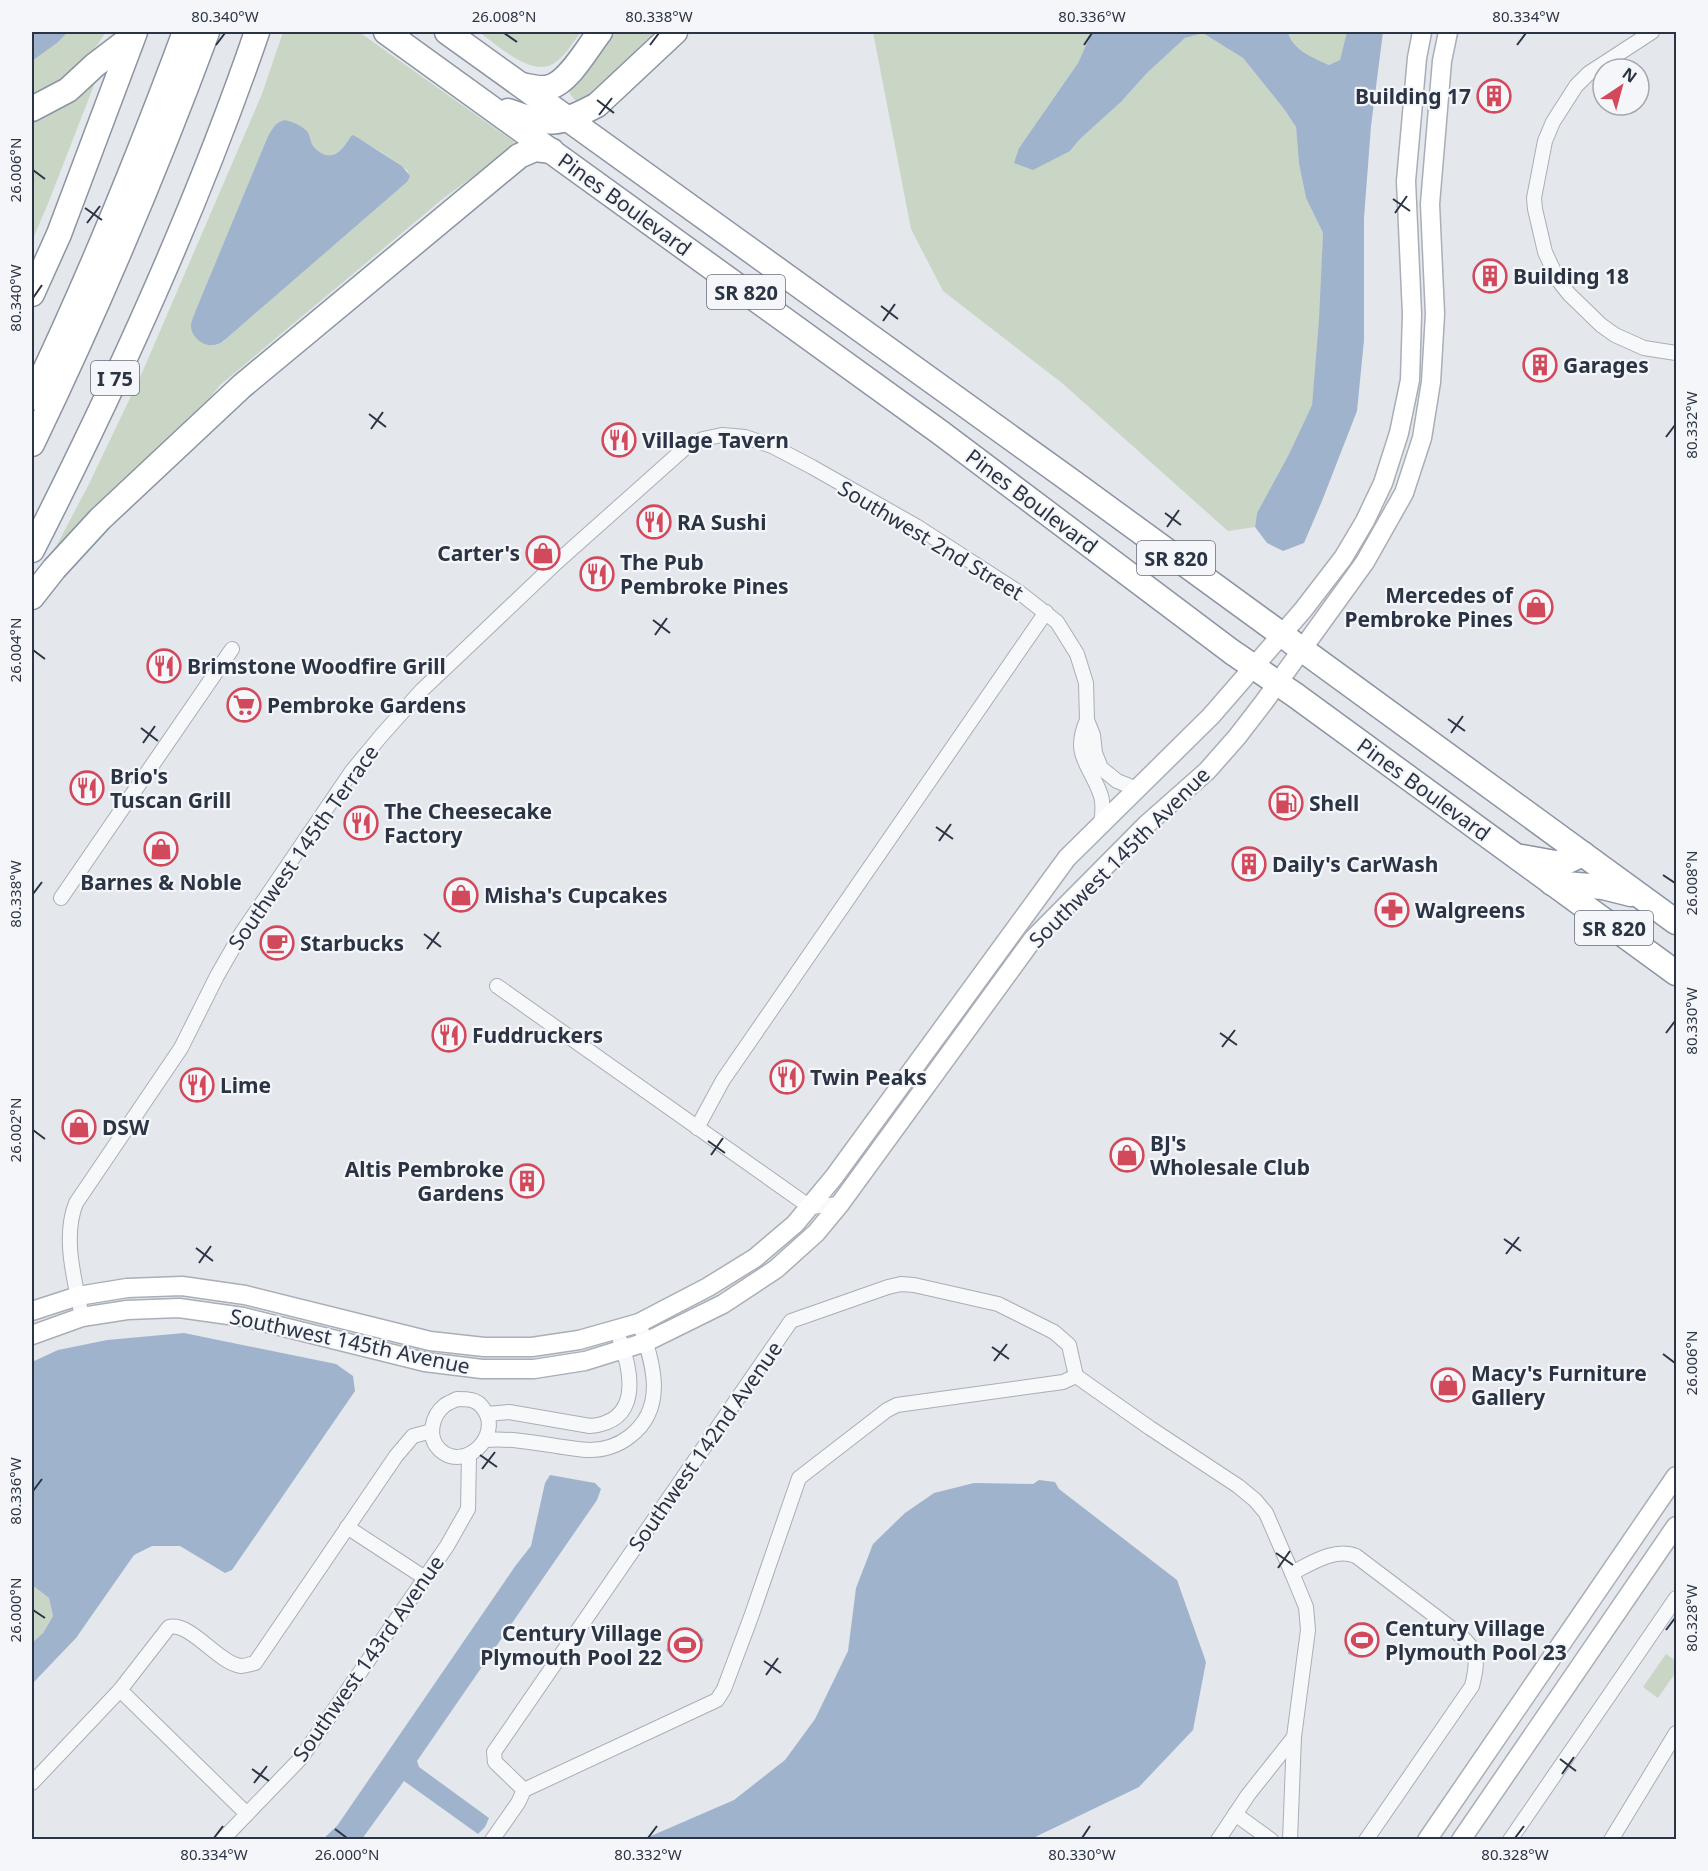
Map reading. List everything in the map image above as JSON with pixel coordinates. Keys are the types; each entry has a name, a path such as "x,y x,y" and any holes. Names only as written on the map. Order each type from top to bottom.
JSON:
{"highway":[{"path":"32,398 99,249 185,32"},
{"path":"32,444 118,257 177,113 207,32"},
{"name":"I 75","path":"32,550 80,454 162,273 217,139 257,32"},
{"name":"Pines Boulevard","path":"386,32 941,433 1254,667 1677,974"},
{"name":"Pines Boulevard","path":"447,32 1071,481 1677,922"},
{"path":"522,85 550,88 560,83 600,32"},
{"path":"485,103 535,120 552,122 567,119 597,105 675,32"},
{"path":"32,109 68,90 134,34"},
{"path":"32,294 59,234 134,34"},
{"path":"32,597 54,569 100,519 242,386 519,156 536,149 552,151"},
{"path":"1514,856 1555,863 1566,862 1583,854"},
{"path":"1552,884 1603,887 1642,897"}],"street":[{"name":"Southwest 145th Avenue","path":"32,1311 78,1296 127,1288 182,1286 245,1295 430,1341 484,1347 532,1347 579,1340 639,1323 708,1287 754,1258 783,1236 834,1177 1067,858 1211,716 1303,610 1343,558 1365,521 1383,483 1399,433 1410,380 1412,314 1406,181 1417,58 1422,32"},
{"name":"Southwest 145th Avenue","path":"32,1335 82,1317 128,1310 179,1308 243,1317 425,1362 482,1369 534,1369 585,1361 646,1342 723,1304 776,1269 816,1233 840,1204 1033,939 1147,824 1207,771 1237,737 1278,684 1365,562 1399,503 1422,438 1431,382 1435,315 1430,204 1443,61 1448,32"},
{"path":"1652,32 1589,73 1576,86 1553,122 1545,141 1534,198 1545,252 1564,288 1601,325 1615,335 1644,348 1677,353"},
{"name":"Southwest 2nd Street","path":"703,439 723,435 746,437 772,446 915,526 1020,592 1046,612 1057,622 1068,639 1083,670 1086,683 1087,720 1101,768 1117,781 1137,789"},
{"name":"Southwest 145th Terrace","path":"82,1317 69,1231 76,1203 181,1048 241,934 352,771 422,690 543,575 685,448 703,439"},
{"path":"697,1128 723,1080 1046,612"},
{"path":"61,898 232,649"},
{"name":"Southwest 2nd Street","path":"1087,720 1080,742 1083,760 1101,795 1106,819"},
{"path":"1106,819 1122,812 1130,813 1147,824"},
{"path":"497,986 810,1207 840,1204"},
{"name":"Southwest 142nd Avenue","path":"524,1790 495,1762 494,1752 791,1321 888,1287 902,1284 914,1285 998,1304 1054,1332 1069,1345 1076,1376"},
{"path":"485,1440 505,1438 588,1450 607,1449 636,1431 653,1402 654,1384 652,1364 639,1323"},
{"path":"487,1414 509,1412 590,1426 602,1425 614,1419 627,1401 631,1388 623,1349 616,1329"},
{"path":"492,1839 518,1803 524,1790 717,1700 724,1689 751,1617 800,1478 887,1410 897,1405 1063,1382 1076,1376 1238,1486 1266,1513 1306,1607 1308,1630 1294,1737 1290,1839"},
{"path":"457,1399 471,1400 481,1405 489,1422 485,1440 470,1455 458,1457 448,1455 439,1449 434,1441 432,1431 438,1413 445,1405 457,1399"},
{"path":"32,1783 120,1690 169,1627 174,1626 185,1631 230,1662 242,1666 255,1663 396,1456 413,1436 432,1431"},
{"name":"Southwest 143rd Avenue","path":"222,1839 300,1758 447,1546 468,1509 470,1455"},
{"path":"1426,1839 1677,1476"},
{"path":"1461,1839 1677,1526"},
{"path":"347,1527 425,1578"},
{"path":"1292,1573 1332,1555 1348,1553 1356,1556 1466,1639 1477,1659 1472,1686 1366,1839"},
{"path":"1510,1839 1672,1614 1677,1598"},
{"path":"120,1690 247,1814"},
{"path":"1611,1839 1677,1733"},
{"path":"1218,1839 1294,1737"},
{"path":"1235,1814 1271,1839"}],"green space":[{"path":"68,32 106,32 74,70 32,98 32,61"},
{"path":"283,32 359,32 517,144 445,197 220,385 196,415 48,562 89,484 142,373 262,94","holes":["285,120 300,125 307,131 312,144 322,154 336,153 352,136 388,156 408,171 407,182 227,338 212,346 191,325 195,312 268,136 277,124"]},
{"path":"479,32 581,32 561,58 544,67 524,63"},
{"path":"615,32 666,32 582,100 575,100 570,90"},
{"path":"873,32 1092,32 1078,63 1019,148 1070,151 1185,38 1203,32 1243,58 1284,109 1296,127 1299,164 1306,198 1323,233 1320,320 1312,405 1257,513 1255,527 1228,531 1062,383 943,291 911,229"},
{"path":"1288,32 1347,32 1340,61 1329,65 1310,56 1294,44"},
{"path":"101,67 49,201 32,241 32,119"},
{"path":"32,1585 49,1598 53,1616 43,1633 32,1643"},
{"path":"1666,1654 1676,1661 1676,1672 1658,1698 1643,1687"}],"water":[{"path":"32,32 68,32 32,61"},
{"path":"1092,32 1288,32 1299,49 1329,65 1340,60 1347,32 1383,32 1371,126 1364,218 1364,340 1357,411 1304,543 1283,551 1267,543 1255,527 1257,513 1312,405 1323,233 1306,198 1299,164 1296,127 1243,58 1203,33 1185,38 1070,151 1033,170 1014,163 1019,148 1078,63"},
{"path":"285,120 305,129 313,146 323,154 336,153 352,135 402,166 410,176 407,182 227,338 218,344 206,344 193,334 191,326 193,319 268,136 277,124"},
{"path":"184,1333 336,1364 353,1376 355,1391 232,1570 225,1573 180,1546 152,1546 134,1555 76,1638 32,1684 32,1643 43,1633 53,1616 49,1598 32,1585 32,1362 58,1350 107,1340"},
{"path":"550,1475 595,1483 601,1489 597,1500 417,1761 419,1767 489,1818 485,1827 478,1834 404,1781 362,1839 323,1839 337,1826 531,1546 545,1483"},
{"path":"1039,1480 1055,1482 1059,1489 1177,1580 1206,1662 1193,1730 1139,1787 1031,1839 644,1839 734,1800 785,1760 815,1719 848,1651 856,1588 873,1544 905,1513 934,1493 974,1483 1033,1484"},
{"name":"Century Village Plymouth Pool 23","path":"1364,1622 1375,1627 1373,1644 1368,1646 1359,1658 1348,1654 1350,1636 1355,1635"},
{"name":"Century Village Plymouth Pool 22","path":"697,1631 704,1640 695,1653 688,1650 673,1658 666,1650 676,1636 682,1638"}],"place":[{"name":"Building 17","path":"1494,96"},
{"name":"Building 18","path":"1490,276"},
{"name":"Garages","path":"1540,365"},
{"name":"Village Tavern","path":"619,440"},
{"name":"RA Sushi","path":"654,522"},
{"name":"Carter's","path":"543,553"},
{"name":"The Pub Pembroke Pines","path":"597,574"},
{"name":"Mercedes of Pembroke Pines","path":"1536,607"},
{"name":"Brimstone Woodfire Grill","path":"164,666"},
{"name":"Pembroke Gardens","path":"244,705"},
{"name":"Brio's Tuscan Grill","path":"87,788"},
{"name":"Shell","path":"1286,803"},
{"name":"The Cheesecake Factory","path":"361,823"},
{"name":"Barnes & Noble","path":"161,849"},
{"name":"Daily's CarWash","path":"1249,864"},
{"name":"Misha's Cupcakes","path":"461,895"},
{"name":"Walgreens","path":"1392,910"},
{"name":"Starbucks","path":"277,943"},
{"name":"Fuddruckers","path":"449,1035"},
{"name":"Twin Peaks","path":"787,1077"},
{"name":"Lime","path":"197,1085"},
{"name":"DSW","path":"79,1127"},
{"name":"BJ's Wholesale Club","path":"1127,1155"},
{"name":"Altis Pembroke Gardens","path":"527,1181"},
{"name":"Macy's Furniture Gallery","path":"1448,1385"},
{"name":"Century Village Plymouth Pool 23","path":"1362,1640"},
{"name":"Century Village Plymouth Pool 22","path":"685,1645"}]}
